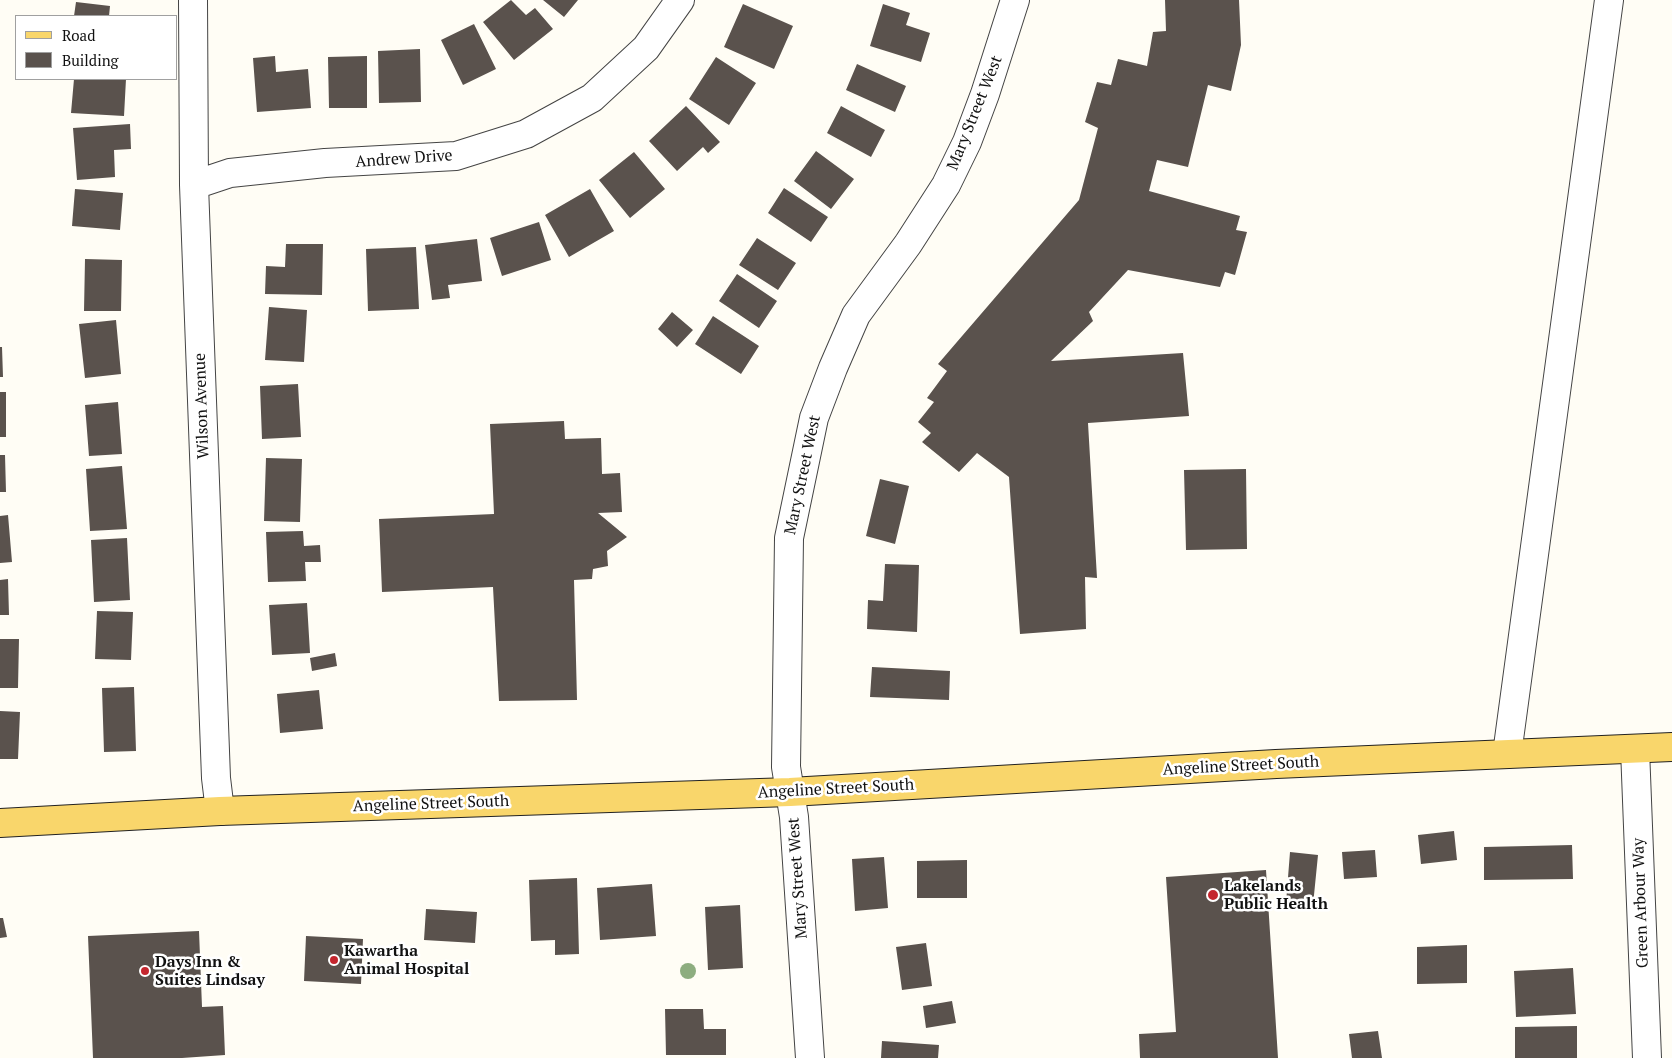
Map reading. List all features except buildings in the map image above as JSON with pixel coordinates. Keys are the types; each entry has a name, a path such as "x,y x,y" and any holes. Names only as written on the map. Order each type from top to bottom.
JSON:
{"main road":[{"name":"Angeline Street South","path":"0,823 220,811 790,792 1276,764 1672,747"}],"street":[{"name":"Wilson Avenue","path":"193,0 194,185 216,778 220,811"},
{"name":"Andrew Drive","path":"194,185 230,173 325,164 456,156 526,134 592,98 646,48 680,0"},
{"name":"Mary Street West","path":"810,1058 794,817 786,767 789,538 814,418 856,315 908,244 946,185 967,142 986,94 1015,0"},
{"path":"1507,754 1609,0"},
{"name":"Green Arbour Way","path":"1636,748 1647,1058"}],"place":[{"name":"Lakelands Public Health","path":"1213,895"},
{"name":"Kawartha Animal Hospital","path":"334,960"},
{"name":"Days Inn & Suites Lindsay","path":"145,971"}]}
